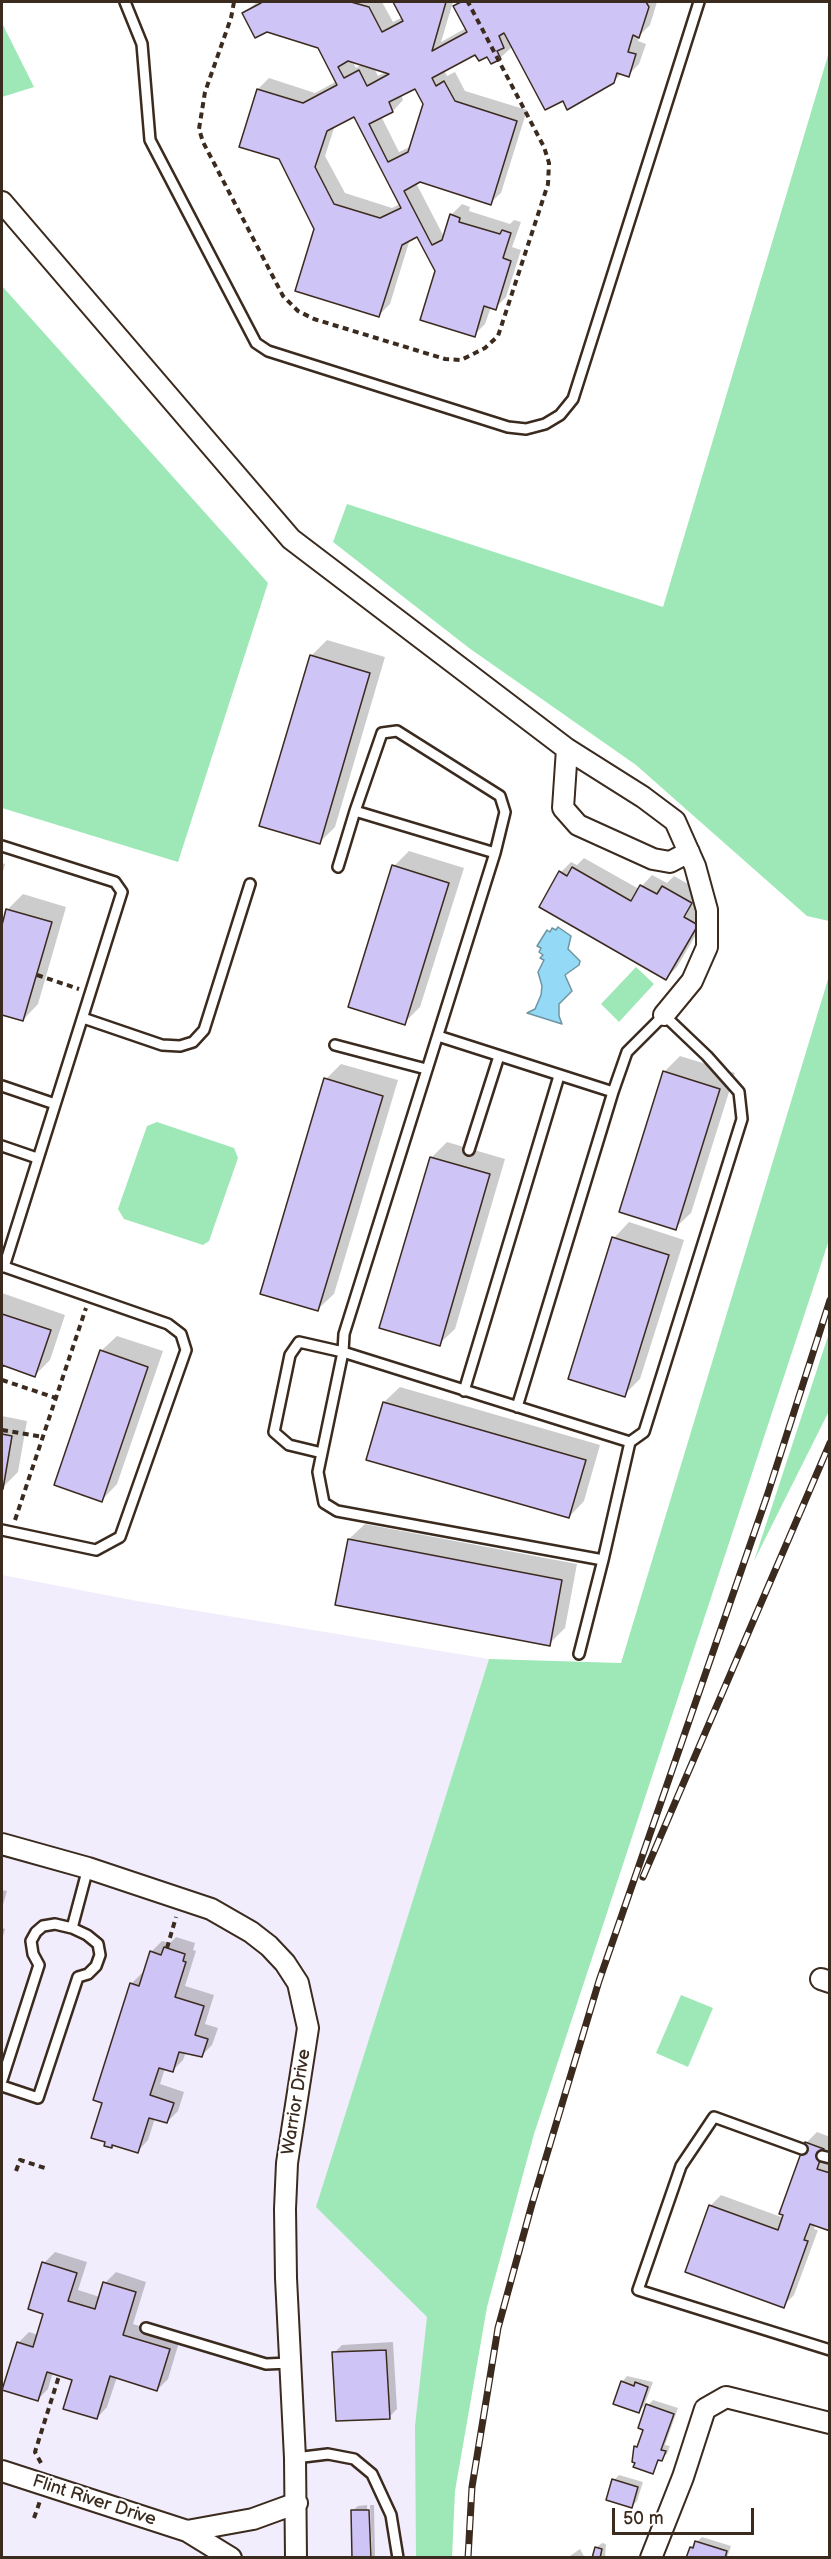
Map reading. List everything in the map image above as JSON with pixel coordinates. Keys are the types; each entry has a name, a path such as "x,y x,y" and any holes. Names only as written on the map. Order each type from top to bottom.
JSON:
{"street":[{"path":"2,202 291,539 567,749 643,796 675,821 689,852 707,910 707,947 692,981 664,1015"},
{"path":"567,749 563,808 578,825 653,860 670,861 689,852"},
{"name":"Warrior Drive","path":"2,1844 88,1868 181,1899 232,1920 269,1946 285,1963 298,1983 308,2028 287,2163 285,2209 297,2503 296,2558"},
{"path":"651,2558 683,2477 705,2409 726,2397 830,2423"},
{"name":"Flint River Drive","path":"2,2471 187,2531 231,2558"},
{"name":"Flint River Drive","path":"187,2531 253,2519 297,2503"}],"lane":[{"path":"125,2 142,44 150,140 256,342 268,351 508,427 526,429 545,424 560,415 573,399 699,2"},
{"path":"338,867 381,733 397,731 500,796 506,812 495,853 344,1334 344,1352 318,1472 324,1503 337,1511 603,1560"},
{"path":"355,811 495,853"},
{"path":"2,846 115,882 122,892 3,1267 168,1324 181,1334 186,1350 120,1537 96,1550 6,1531"},
{"path":"82,1018 162,1045 180,1046 193,1042 204,1030 250,884"},
{"path":"517,1407 627,1052 664,1015 707,1056 738,1092 742,1119 644,1432 630,1442 579,1654"},
{"path":"438,1036 613,1092"},
{"path":"335,1045 426,1069"},
{"path":"469,1150 499,1056"},
{"path":"464,1392 559,1076"},
{"path":"2,1086 55,1104"},
{"path":"2,1146 37,1158"},
{"path":"322,1453 289,1445 274,1432 290,1355 299,1342 344,1352 464,1392 630,1442"},
{"path":"72,1928 88,1868"},
{"path":"2,2080 39,1965 33,1954 31,1941 43,1926 55,1924 87,1935 98,1944 100,1955 96,1966 88,1974 78,1977 38,2098 2,2086"},
{"path":"802,2149 714,2117 681,2166 638,2290 830,2350"},
{"path":"146,2328 266,2364 290,2364"},
{"path":"295,2458 328,2454 354,2459 372,2474 391,2515 398,2558"}],"path":[{"path":"234,2 231,18 205,92 199,129 203,142 283,296 298,311 314,320 445,359 461,360 485,348 500,331 548,184 549,163 544,147 468,2"},
{"path":"37,975 90,993"},
{"path":"6,1531 43,1437 90,1297"},
{"path":"2,1380 56,1398"},
{"path":"2,1430 43,1437"},
{"path":"167,1948 181,1899"},
{"path":"16,2171 20,2160 48,2169"},
{"path":"35,2452 59,2376"},
{"path":"34,2518 42,2495"}],"shaded area":[{"path":"2,1575 137,1601 489,1659 317,2207 427,2317 437,2557 2,2557"}],"green space":[{"path":"2,23 34,87 2,97"},
{"path":"829,52 829,921 807,916 636,765 469,648 333,542 347,504 663,607"},
{"path":"2,286 268,583 178,862 2,808"},
{"path":"636,967 654,984 619,1022 601,1004"},
{"path":"829,976 829,1240 534,2134 487,2307 455,2491 452,2557 416,2557 415,2426 427,2317 316,2207 489,1659 621,1663"},
{"path":"157,1122 234,1148 238,1158 209,1241 203,1245 124,1219 118,1209 147,1126"},
{"path":"829,1333 829,1411 754,1561"},
{"path":"681,1995 713,2008 688,2067 656,2053"}],"water":[{"path":"558,927 571,936 568,949 580,961 579,965 565,975 572,991 559,1004 562,1024 527,1013 535,1009 541,995 542,986 538,972 544,960 540,958 543,955 539,952 541,948 537,946 547,930 550,932 552,928 556,930"}],"building":[{"path":"351,2 369,7 382,32 403,21 393,2 446,2 432,51 467,32 453,6 461,2 646,2 649,7 639,38 633,35 628,52 636,54 629,77 617,73 614,83 567,110 563,101 545,110 504,33 499,36 504,48 497,51 501,59 491,64 487,57 479,61 475,55 432,78 436,86 444,81 455,101 517,121 491,205 420,182 404,191 432,245 442,240 450,214 460,218 459,222 500,234 502,230 511,233 503,258 511,261 496,310 484,306 475,337 420,320 435,271 417,237 402,245 379,317 295,291 314,229 279,159 239,147 257,89 303,103 337,85 318,48 267,32 255,38 242,13 261,3","holes":["348,61 389,74 367,86 359,70 344,78 338,67","415,89 423,104 408,152 388,162 369,124 393,112 389,102","354,117 401,208 380,218 334,204 315,167 327,131"]},
{"path":"310,655 370,673 320,844 259,826"},
{"path":"392,865 449,883 405,1025 348,1007"},
{"path":"572,867 631,901 640,885 657,894 662,886 692,903 684,917 698,925 666,980 539,907 559,871 567,876"},
{"path":"6,909 52,922 23,1021 2,1015 2,925"},
{"path":"663,1071 720,1089 676,1230 619,1212"},
{"path":"324,1078 383,1096 318,1311 260,1294"},
{"path":"430,1157 490,1174 440,1346 379,1328"},
{"path":"612,1237 669,1255 625,1397 568,1379"},
{"path":"2,1314 51,1330 35,1377 2,1365"},
{"path":"100,1350 148,1367 102,1502 54,1485"},
{"path":"383,1402 586,1460 569,1518 366,1460"},
{"path":"2,1434 12,1436 3,1489 2,1489"},
{"path":"348,1539 562,1580 550,1646 335,1605"},
{"path":"164,1947 185,1954 183,1961 186,1962 175,1997 204,2006 195,2035 208,2039 202,2057 179,2052 173,2072 159,2068 150,2095 174,2103 167,2123 149,2118 138,2153 112,2145 112,2148 104,2146 105,2142 91,2138 102,2103 93,2100 130,1983 139,1986 150,1951 161,1955"},
{"path":"805,2142 824,2149 817,2169 830,2173 830,2231 810,2224 804,2240 808,2241 784,2308 685,2272 709,2205 778,2230 783,2215 779,2214"},
{"path":"42,2262 77,2273 68,2301 95,2309 103,2282 136,2292 123,2335 170,2349 157,2391 110,2376 97,2419 63,2409 72,2380 47,2372 38,2401 2,2390 17,2342 33,2347 43,2314 28,2309"},
{"path":"386,2350 390,2419 336,2421 332,2352"},
{"path":"621,2381 634,2386 635,2382 648,2387 639,2413 613,2404"},
{"path":"646,2404 674,2414 661,2450 666,2451 662,2461 658,2460 653,2474 633,2467 635,2463 632,2462 634,2446 637,2447 643,2430 638,2428"},
{"path":"612,2479 638,2487 632,2508 606,2500"},
{"path":"351,2510 369,2510 371,2558 352,2558"},
{"path":"695,2541 727,2551 725,2558 686,2558"},
{"path":"595,2547 602,2549 600,2558 592,2558"}],"railway":[{"path":"468,2558 472,2487 498,2328 532,2204 599,1981 767,1496 830,1300"},
{"path":"643,1877 830,1443"}]}
